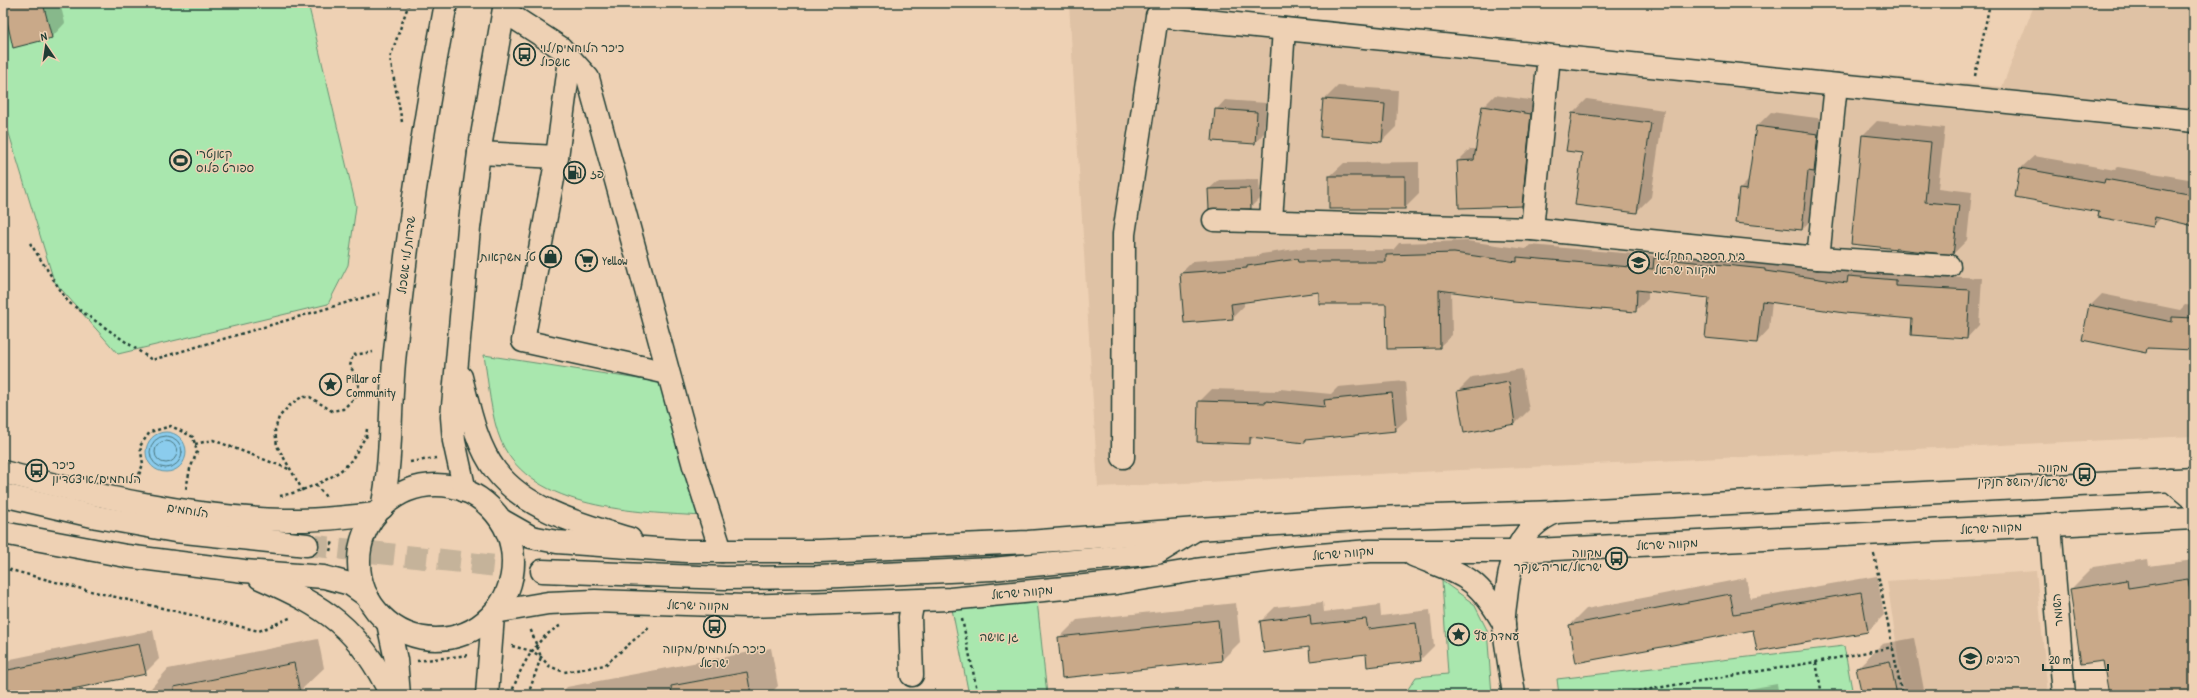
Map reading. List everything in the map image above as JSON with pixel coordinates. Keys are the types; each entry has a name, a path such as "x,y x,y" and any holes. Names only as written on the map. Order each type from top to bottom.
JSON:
{"main road":[{"name":"שדרות לוי אשכול","path":"379,511 389,466 392,384 402,286 421,142 446,3"},
{"path":"465,492 457,455 452,417 469,228 479,154 505,7 561,48 588,78 694,466 721,551"},
{"path":"1123,457 1124,234 1157,16 2194,121"},
{"path":"1271,220 1284,29"},
{"path":"1532,229 1549,56"},
{"path":"570,59 557,157 523,341 668,373"},
{"path":"1818,258 1836,85"},
{"path":"479,154 557,157"},
{"path":"1214,220 1271,220 1532,229 1818,258 1949,266"},
{"path":"457,362 470,412 483,447 496,470 513,487 541,506 594,528 633,540 686,551"},
{"name":"הלוחמים","path":"3,472 130,501 234,517 285,520 379,511"},
{"path":"501,520 531,537 557,542 686,551 919,548 1376,518 1556,512 2194,479"},
{"path":"2170,480 2194,500"},
{"path":"367,596 362,583 359,558 366,529 379,511 404,492 420,487 438,485 474,495 489,506 501,520 509,538 513,556 512,575 505,594 494,614 489,651 487,695"},
{"path":"3,495 97,517 175,530 307,545"},
{"path":"1514,695 1504,624 1508,582 1515,551 1531,528 1541,518 1556,512"},
{"name":"מקווה ישראל","path":"494,614 569,602 746,606 913,601 959,598 1116,583 1196,570 1323,554 1398,550 1515,551 2194,518"},
{"name":"השומר","path":"2050,525 2063,686"},
{"path":"542,571 725,578 818,577 992,569 1157,553 1197,529"},
{"path":"3,533 126,556 244,571 338,579 359,588 388,623 406,633 427,639 443,639 459,636 478,626 494,614"},
{"path":"1398,550 1448,568 1467,578 1482,590 1493,604 1504,624"},
{"path":"1157,553 1196,570"},
{"path":"244,571 284,588 318,607 345,626 365,648 391,695"},
{"path":"912,675 910,617 913,601"},
{"path":"388,623 396,660 399,695"}],"path":[{"path":"1971,98 1990,3"},
{"path":"30,243 68,302 152,360 402,286"},
{"path":"303,491 277,446 275,430 279,416 292,402 302,397 310,397 332,411 343,409 358,395 359,381 350,366 353,355 375,352"},
{"path":"136,484 143,464 140,446 150,432 171,426 193,437 197,452 190,469 185,495"},
{"path":"316,485 347,465 366,436 389,466 457,455"},
{"path":"195,444 213,440 289,469"},
{"path":"1870,534 1902,695"},
{"path":"2191,545 2194,554"},
{"path":"3,568 82,589 259,631 318,607"},
{"path":"959,598 978,695"},
{"path":"396,660 415,662 489,651 503,644 532,651 550,666 564,672 605,665 651,625 662,605"},
{"path":"1614,695 1816,662 1893,647"},
{"path":"511,695 516,678 532,651"},
{"path":"528,695 541,657"},
{"path":"1816,662 1822,695"}],"shaded area":[{"name":"בית הספר החקלאי מקווה ישראל","path":"1069,3 1091,3 2002,87 2035,3 2194,3 2194,436 1098,487"},
{"name":"רביבים","path":"2036,571 2048,695 1904,695 1887,581"}],"green space":[{"name":"קאנטרי ספורט פלוס","path":"3,3 308,3 356,206 348,265 328,304 118,354 54,281 3,114"},
{"path":"484,355 664,383 703,516 619,509 589,503 561,494 536,482 516,464 501,441 492,410"},
{"path":"1442,581 1474,604 1487,630 1492,695 1404,695 1416,677 1448,674"},
{"name":"גן אישה","path":"1036,591 1047,695 969,695 950,599"},
{"path":"1844,646 1853,695 1788,695 1787,690 1759,695 1559,695 1557,679"}],"water":[{"path":"170,432 177,435 183,441 186,452 185,460 177,469 170,472 162,472 155,469 147,460 146,448 149,441 158,433"}],"building":[{"path":"3,3 43,3 52,38 13,48"},
{"path":"1323,99 1385,104 1382,142 1320,137"},
{"path":"1482,106 1531,114 1522,206 1459,208 1457,161 1474,160"},
{"path":"1215,109 1257,112 1255,144 1212,141"},
{"path":"1572,113 1651,123 1637,213 1575,205 1582,153 1566,151"},
{"path":"1756,126 1818,134 1814,172 1808,171 1802,230 1735,223 1739,189 1747,190"},
{"path":"1862,135 1931,142 1925,202 1959,205 1953,255 1851,244"},
{"path":"2020,168 2104,183 2105,179 2194,195 2194,226 2155,217 2153,227 2098,217 2099,212 2015,197"},
{"path":"1329,176 1405,176 1405,209 1329,209"},
{"path":"1250,188 1251,209 1209,209 1208,189"},
{"path":"1454,253 1517,262 1517,257 1653,269 1654,258 1765,269 1765,271 1847,283 1848,276 1896,280 1896,286 1970,290 1967,339 1911,335 1912,319 1845,313 1762,301 1757,343 1705,338 1709,298 1637,290 1636,312 1513,302 1513,300 1439,290 1440,348 1387,349 1386,304 1319,304 1319,292 1231,304 1233,319 1184,323 1180,273 1247,268 1247,266 1297,259 1298,262 1386,262 1386,255"},
{"path":"2089,305 2172,322 2172,317 2194,318 2194,350 2147,348 2146,353 2082,340"},
{"path":"1509,382 1515,424 1464,433 1457,391"},
{"path":"1392,393 1396,431 1305,440 1305,443 1250,437 1250,444 1197,442 1198,401 1266,403 1266,401 1325,407 1324,400"},
{"path":"2188,579 2194,617 2194,695 2109,695 2103,661 2081,664 2070,589 2127,580 2128,588"},
{"path":"1861,592 1868,632 1757,651 1753,630 1576,663 1569,625 1730,594 1734,614"},
{"path":"1310,615 1311,625 1366,619 1368,629 1416,623 1421,661 1367,667 1366,654 1310,661 1309,647 1264,653 1260,621"},
{"path":"1218,620 1222,661 1062,678 1058,637"},
{"path":"139,644 146,674 43,695 3,695 3,671"},
{"path":"1890,661 1897,695 1862,695 1856,668"},
{"path":"294,663 300,693 290,695 175,695 174,687"},
{"path":"747,672 751,695 672,695 671,686"}],"tunnel":[{"path":"307,545 542,571"}],"place":[{"name":"כיכר הלוחמים/לוי אשכול","path":"524,54"},
{"name":"קאנטרי ספורט פלוס","path":"181,160"},
{"name":"פז","path":"575,173"},
{"name":"טל משקאות","path":"551,256"},
{"name":"Yellow","path":"587,260"},
{"name":"בית הספר החקלאי מקווה ישראל","path":"1639,262"},
{"name":"Pillar of Community","path":"331,385"},
{"name":"כיכר הלוחמים/איצטדיון","path":"36,471"},
{"name":"מקווה ישראל/יהושע חנקין","path":"2084,474"},
{"name":"מקווה ישראל/אריה שנקר","path":"1617,559"},
{"name":"כיכר הלוחמים/מקווה ישראל","path":"714,627"},
{"name":"עמדת עץ","path":"1459,635"},
{"name":"רביבים","path":"1971,658"}]}
